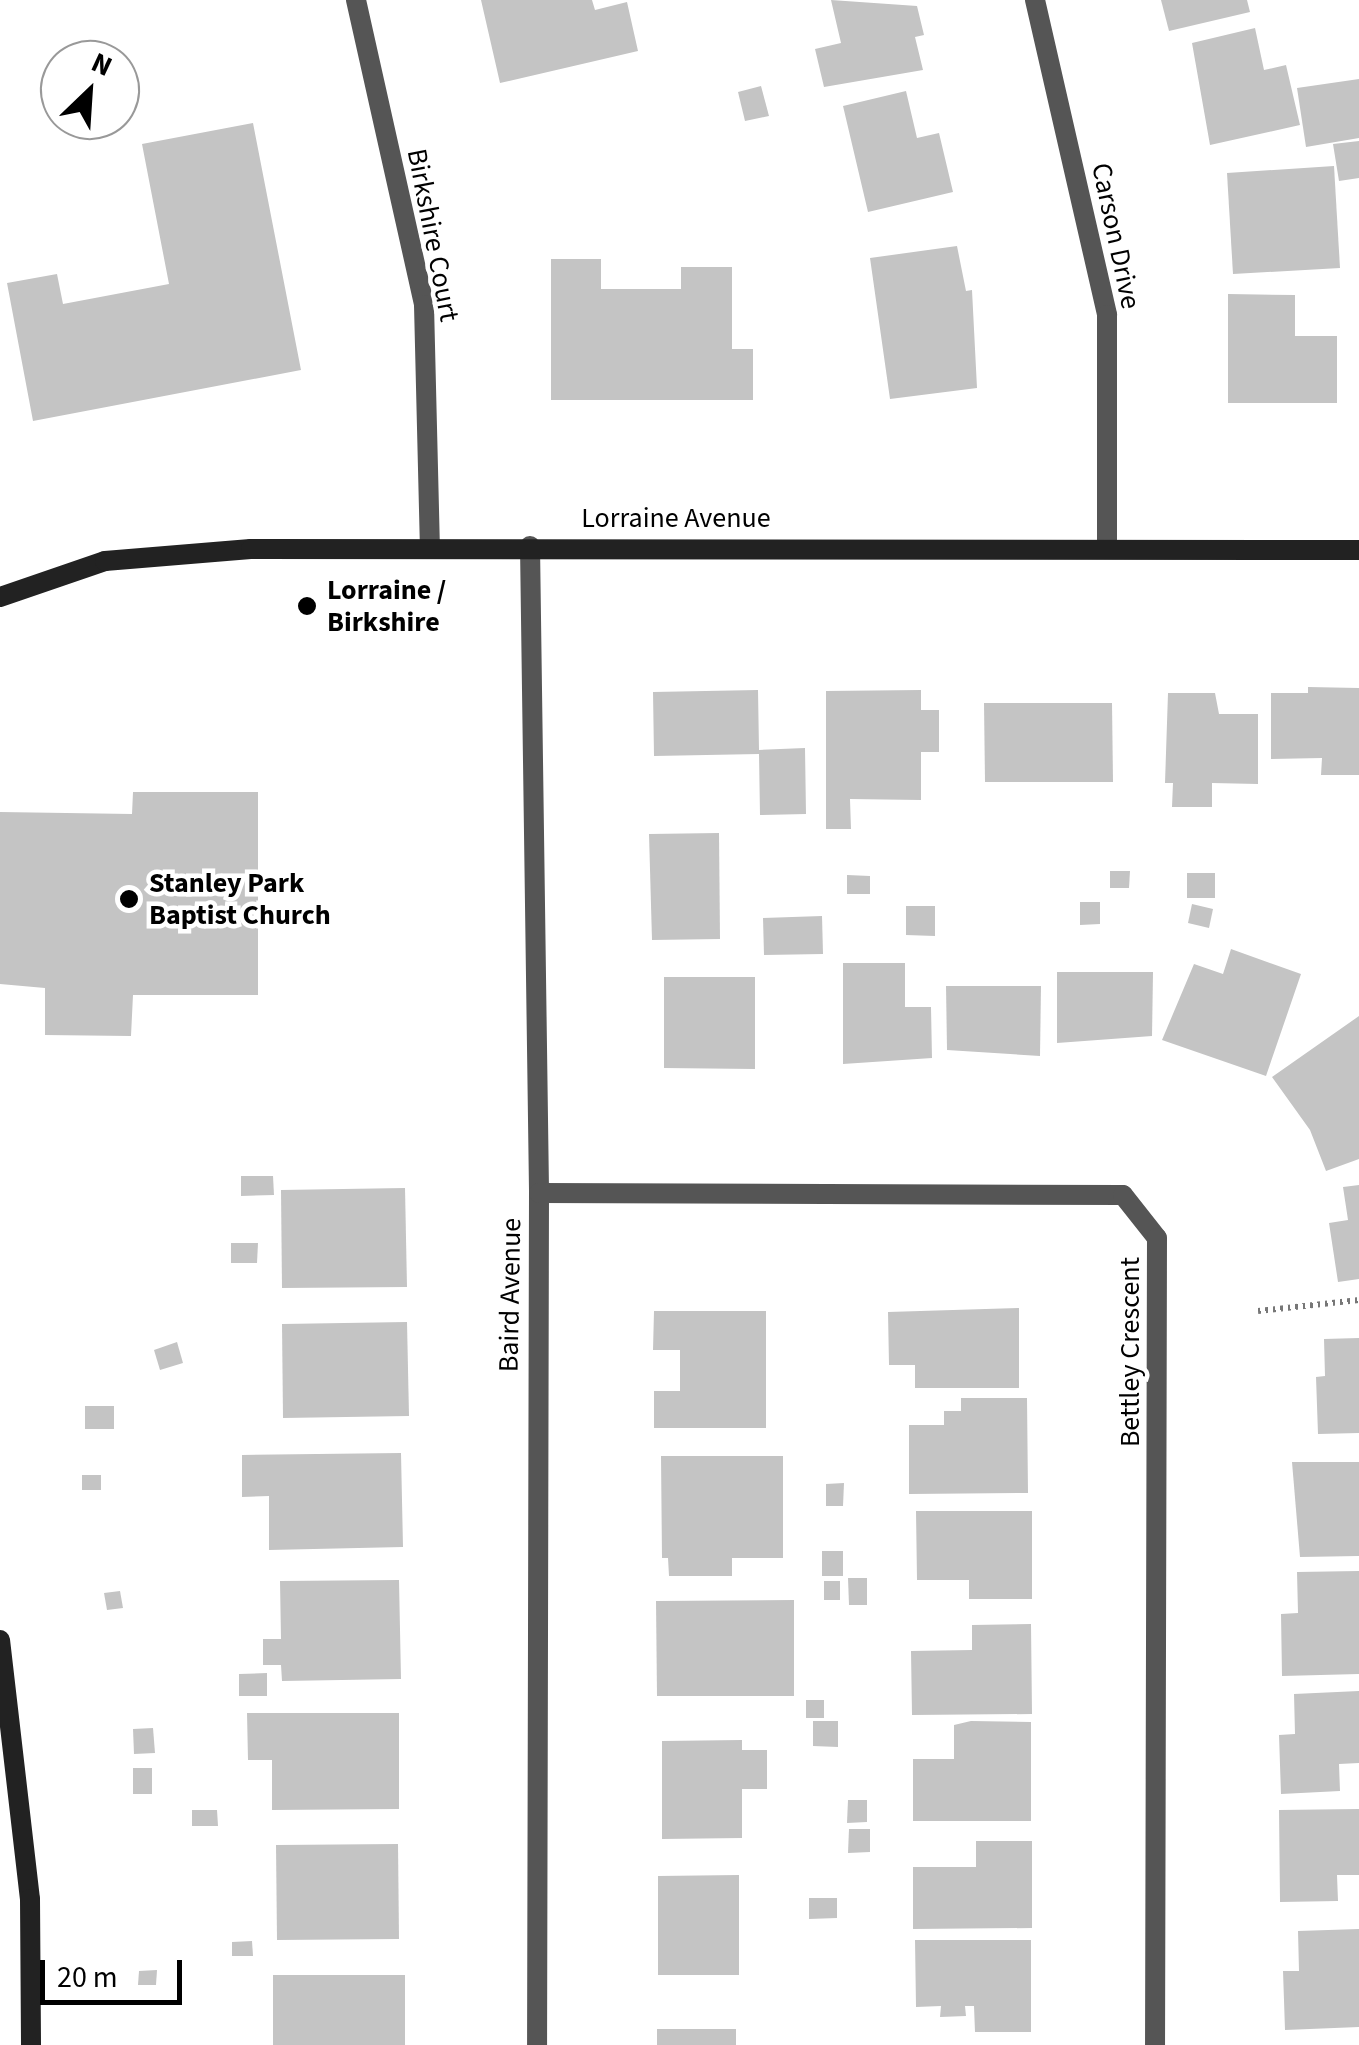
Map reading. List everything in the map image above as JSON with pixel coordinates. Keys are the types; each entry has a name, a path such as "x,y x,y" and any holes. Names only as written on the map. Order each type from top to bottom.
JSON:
{"street":[{"name":"Birkshire Court","path":"356,0 424,305 430,545"},
{"name":"Carson Drive","path":"1035,0 1107,315 1107,547"},
{"name":"Lorraine Avenue","path":"0,597 105,561 430,545 1359,550"},
{"name":"Baird Avenue","path":"530,546 540,1193 537,2045"},
{"name":"Bettley Crescent","path":"540,1193 1123,1195 1158,1238 1155,2045"},
{"path":"0,1640 30,1899 32,2045"}],"path":[{"path":"1258,1311 1359,1300"}],"building":[{"path":"481,0 592,0 595,10 627,2 638,51 500,83"},
{"path":"831,0 917,6 924,35 915,37 923,70 824,87 815,49 841,43"},
{"path":"1161,0 1247,0 1250,12 1169,31"},
{"path":"1255,28 1264,70 1286,65 1300,125 1210,145 1192,43"},
{"path":"1359,79 1359,138 1306,147 1297,88"},
{"path":"761,86 769,116 745,121 738,92"},
{"path":"906,91 917,138 939,133 953,192 868,212 843,106"},
{"path":"253,123 301,370 33,421 7,283 57,274 63,304 169,284 142,144"},
{"path":"1359,141 1359,178 1339,181 1333,144"},
{"path":"1334,166 1340,268 1233,274 1227,173"},
{"path":"957,246 966,291 972,290 977,388 890,399 870,258"},
{"path":"551,259 601,259 601,289 681,289 681,267 732,267 732,349 753,349 753,400 551,400"},
{"path":"1228,294 1295,295 1295,336 1337,336 1337,403 1228,403"},
{"path":"1308,687 1359,688 1359,775 1321,775 1322,758 1271,759 1271,693 1308,693"},
{"path":"758,690 759,750 805,748 806,814 760,815 759,754 654,756 653,692"},
{"path":"921,690 921,710 939,710 939,752 921,752 921,800 850,799 851,829 826,829 826,691"},
{"path":"1168,693 1215,693 1219,714 1258,714 1258,784 1212,783 1212,807 1172,807 1173,783 1165,783"},
{"path":"984,703 1112,703 1113,782 985,782"},
{"name":"Stanley Park Baptist Church","path":"133,792 258,792 258,995 133,995 131,1036 45,1035 45,988 0,984 0,812 132,814"},
{"path":"719,833 720,939 652,940 649,834"},
{"path":"1110,871 1130,871 1129,888 1110,888"},
{"path":"1187,873 1215,873 1215,898 1187,898"},
{"path":"847,875 870,876 870,894 847,894"},
{"path":"1080,902 1100,902 1100,924 1080,925"},
{"path":"1192,904 1213,909 1209,928 1188,923"},
{"path":"906,906 935,906 935,936 906,935"},
{"path":"822,916 823,954 764,955 763,918"},
{"path":"1231,949 1301,974 1266,1076 1162,1040 1194,964 1223,974"},
{"path":"843,963 905,963 905,1007 931,1007 932,1058 843,1064"},
{"path":"1057,972 1153,972 1152,1036 1057,1043"},
{"path":"664,977 755,977 755,1069 664,1068"},
{"path":"946,986 1041,986 1040,1056 947,1050"},
{"path":"1359,1016 1359,1159 1326,1171 1310,1130 1272,1077"},
{"path":"241,1176 273,1176 274,1195 241,1196"},
{"path":"1359,1185 1359,1279 1338,1282 1329,1223 1348,1220 1343,1187"},
{"path":"405,1188 407,1287 282,1288 281,1190"},
{"path":"231,1243 258,1243 257,1263 231,1263"},
{"path":"1019,1308 1019,1388 915,1388 915,1365 889,1365 888,1312"},
{"path":"654,1311 766,1311 766,1428 654,1428 654,1391 680,1391 680,1350 653,1350"},
{"path":"407,1322 409,1416 283,1418 282,1324"},
{"path":"1359,1338 1359,1433 1318,1434 1316,1377 1325,1376 1324,1339"},
{"path":"177,1342 183,1363 160,1370 154,1350"},
{"path":"961,1398 1027,1398 1028,1493 909,1494 909,1425 944,1425 944,1411 961,1411"},
{"path":"85,1406 114,1406 114,1429 85,1429"},
{"path":"401,1453 403,1547 269,1550 269,1496 242,1497 242,1455"},
{"path":"661,1456 783,1456 783,1558 732,1558 732,1576 669,1576 668,1558 662,1558"},
{"path":"1292,1462 1359,1462 1359,1556 1300,1557"},
{"path":"82,1475 101,1475 101,1490 82,1490"},
{"path":"844,1483 843,1506 826,1506 826,1484"},
{"path":"916,1511 1032,1511 1032,1599 969,1599 969,1580 917,1580"},
{"path":"822,1551 843,1551 843,1576 822,1576"},
{"path":"1359,1571 1359,1674 1282,1676 1281,1614 1298,1613 1297,1572"},
{"path":"848,1578 867,1578 867,1605 849,1605"},
{"path":"399,1580 401,1679 282,1681 281,1665 263,1665 263,1639 281,1639 280,1581"},
{"path":"824,1581 840,1581 840,1600 824,1600"},
{"path":"120,1591 123,1608 107,1610 104,1593"},
{"path":"794,1600 794,1696 657,1696 656,1601"},
{"path":"1031,1624 1032,1714 912,1715 911,1651 972,1650 972,1625"},
{"path":"267,1673 267,1696 239,1696 239,1674"},
{"path":"1359,1691 1359,1763 1339,1764 1340,1791 1281,1794 1279,1735 1295,1734 1294,1694"},
{"path":"806,1700 824,1700 824,1718 806,1718"},
{"path":"247,1713 399,1713 399,1809 272,1810 272,1760 248,1760"},
{"path":"813,1721 838,1721 838,1747 813,1746"},
{"path":"971,1721 1031,1722 1031,1821 913,1821 913,1759 954,1759 954,1725"},
{"path":"153,1728 155,1753 134,1754 133,1729"},
{"path":"742,1740 742,1750 767,1750 767,1789 742,1789 742,1838 662,1839 662,1741"},
{"path":"133,1768 152,1768 152,1794 133,1794"},
{"path":"848,1800 867,1800 867,1822 847,1823"},
{"path":"1359,1809 1359,1875 1337,1875 1338,1901 1280,1902 1279,1810"},
{"path":"192,1810 217,1810 218,1826 192,1826"},
{"path":"849,1829 870,1829 870,1852 848,1853"},
{"path":"976,1841 1032,1841 1032,1928 913,1929 913,1867 976,1867"},
{"path":"398,1844 399,1939 277,1940 276,1845"},
{"path":"739,1875 739,1975 658,1975 658,1876"},
{"path":"809,1898 837,1898 837,1918 809,1919"},
{"path":"1359,1929 1359,2027 1285,2030 1283,1971 1299,1971 1298,1931"},
{"path":"915,1940 1031,1940 1031,2032 975,2032 974,2006 965,2006 966,2016 940,2017 941,2006 916,2007"},
{"path":"252,1941 253,1956 232,1956 232,1942"},
{"path":"157,1970 156,1985 138,1985 139,1971"},
{"path":"273,1975 405,1975 405,2045 273,2045"},
{"path":"657,2029 736,2029 736,2045 657,2045"}],"place":[{"name":"Lorraine / Birkshire","path":"307,606"},
{"name":"Stanley Park Baptist Church","path":"129,899"}]}
